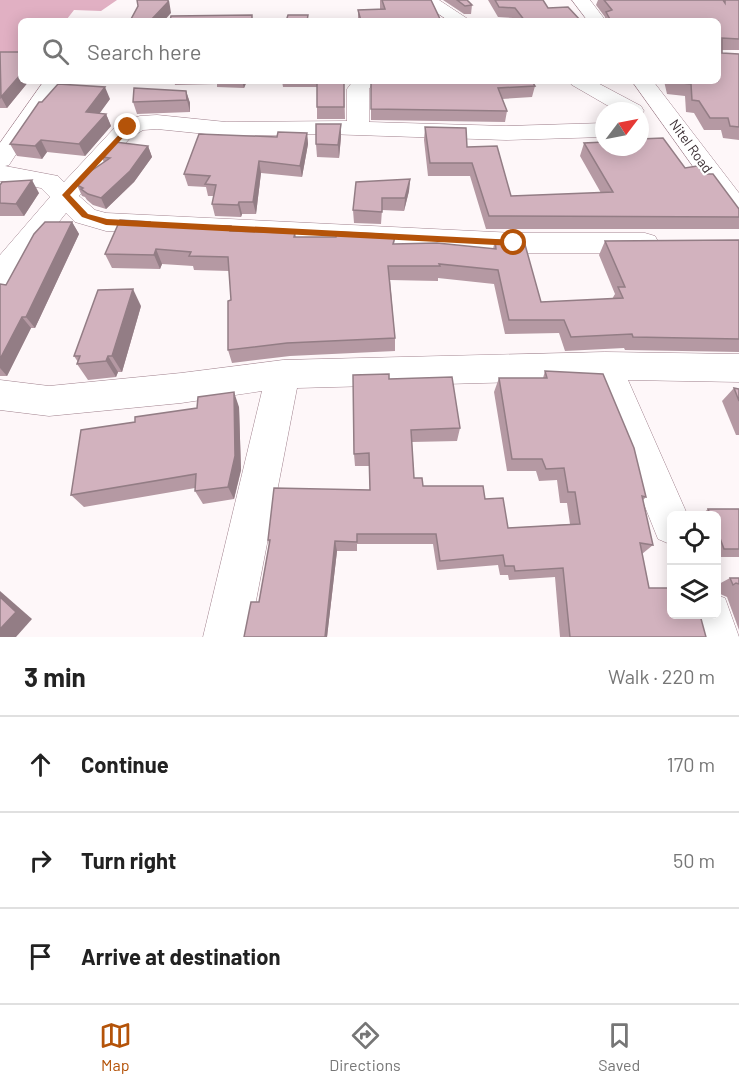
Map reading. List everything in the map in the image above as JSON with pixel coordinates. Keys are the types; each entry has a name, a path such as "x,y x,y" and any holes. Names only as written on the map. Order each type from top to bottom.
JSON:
{"street":[{"path":"427,0 457,18"},
{"path":"581,0 595,18"},
{"path":"0,160 52,84"},
{"path":"358,129 358,89 362,84"},
{"path":"584,84 617,102"},
{"name":"Nitel Road","path":"644,84 739,212"},
{"path":"649,117 678,128"},
{"path":"0,275 66,195 122,133 128,127 140,123 156,122 226,129 326,127 506,133 595,130"},
{"path":"649,129 678,128"},
{"path":"0,173 49,182 66,195 85,216 106,222 514,243 668,243"},
{"path":"0,395 49,400 181,388 283,374 605,366 739,368"},
{"path":"605,366 667,513"},
{"path":"226,637 283,374"},
{"path":"711,619 718,637"}],"shaded area":[{"path":"0,0 117,0 101,11 74,10 68,18 18,18 18,56 0,59"}],"building":[{"path":"137,0 168,0 153,18 132,18 138,6"},
{"path":"382,0 431,0 440,18 360,18 358,10 385,9"},
{"path":"457,0 467,0 472,5 465,6"},
{"path":"495,0 543,0 548,8 568,7 578,18 523,18 515,8 499,7"},
{"path":"604,0 723,0 725,3 725,0 739,0 739,39 722,38 722,53 739,54 739,127 730,126 728,118 710,118 699,101 692,100 691,84 721,84 721,18 609,18 606,12 612,10"},
{"path":"252,15 252,18 171,18 171,16"},
{"path":"288,15 308,15 308,18 287,18"},
{"path":"0,52 18,52 18,77 1,97"},
{"path":"58,84 105,87 86,112 106,114 79,144 41,140 35,146 10,144 39,102 42,102"},
{"path":"317,84 344,84 344,107 317,107"},
{"path":"371,84 534,84 535,86 498,88 507,111 371,109"},
{"path":"134,88 186,91 187,100 133,102"},
{"path":"316,124 341,124 338,145 316,144"},
{"path":"425,127 466,128 467,147 497,146 511,196 613,192 584,143 595,142 595,156 649,156 649,139 663,138 685,168 697,166 705,174 713,174 739,209 739,217 489,216 472,163 430,163"},
{"path":"278,132 307,133 300,166 259,161 253,202 239,202 238,205 212,204 216,185 205,184 210,176 184,174 199,134 277,137"},
{"path":"115,142 148,146 130,171 101,198 88,194 77,185 85,175 110,158 102,157"},
{"path":"410,179 405,198 382,198 382,212 353,210 356,182"},
{"path":"32,180 16,204 0,203 2,182"},
{"path":"120,220 150,222 149,225 231,226 230,231 295,233 294,237 336,237 337,232 381,234 395,237 393,244 437,243 496,249 495,240 524,241 541,302 623,298 618,287 625,287 605,241 739,240 739,339 633,337 632,334 571,337 564,320 509,320 498,270 439,264 440,266 388,266 395,338 287,343 228,350 228,301 231,300 228,257 189,256 191,252 156,249 154,255 105,254"},
{"path":"45,222 72,222 26,317 22,317 0,359 0,284 6,285 34,234"},
{"path":"133,289 112,356 108,356 106,361 77,364 80,356 74,356 98,290"},
{"path":"545,371 603,374 634,448 646,497 642,496 653,545 640,543 649,588 667,588 667,619 701,619 706,637 570,637 563,568 515,571 514,566 505,566 503,555 440,561 436,534 357,534 357,542 335,541 325,637 244,637 251,602 259,602 270,540 268,540 274,488 370,490 369,453 354,454 353,375 389,374 389,379 452,377 460,428 411,430 414,478 422,478 423,486 483,486 485,499 503,498 508,528 580,524 575,492 568,492 564,468 546,469 542,459 512,459 499,378 547,378"},
{"path":"734,388 739,389 739,401"},
{"path":"234,392 235,456 228,487 195,491 196,474 71,495 81,430 135,422 135,417 197,408 198,397"},
{"path":"708,509 739,509 739,549 724,549 721,541 721,511 709,511"},
{"path":"730,578 739,578 739,584 733,585"},
{"path":"0,597 16,612 0,629"}],"route":[{"path":"128,127 66,195 85,216 106,222 514,243"}]}
